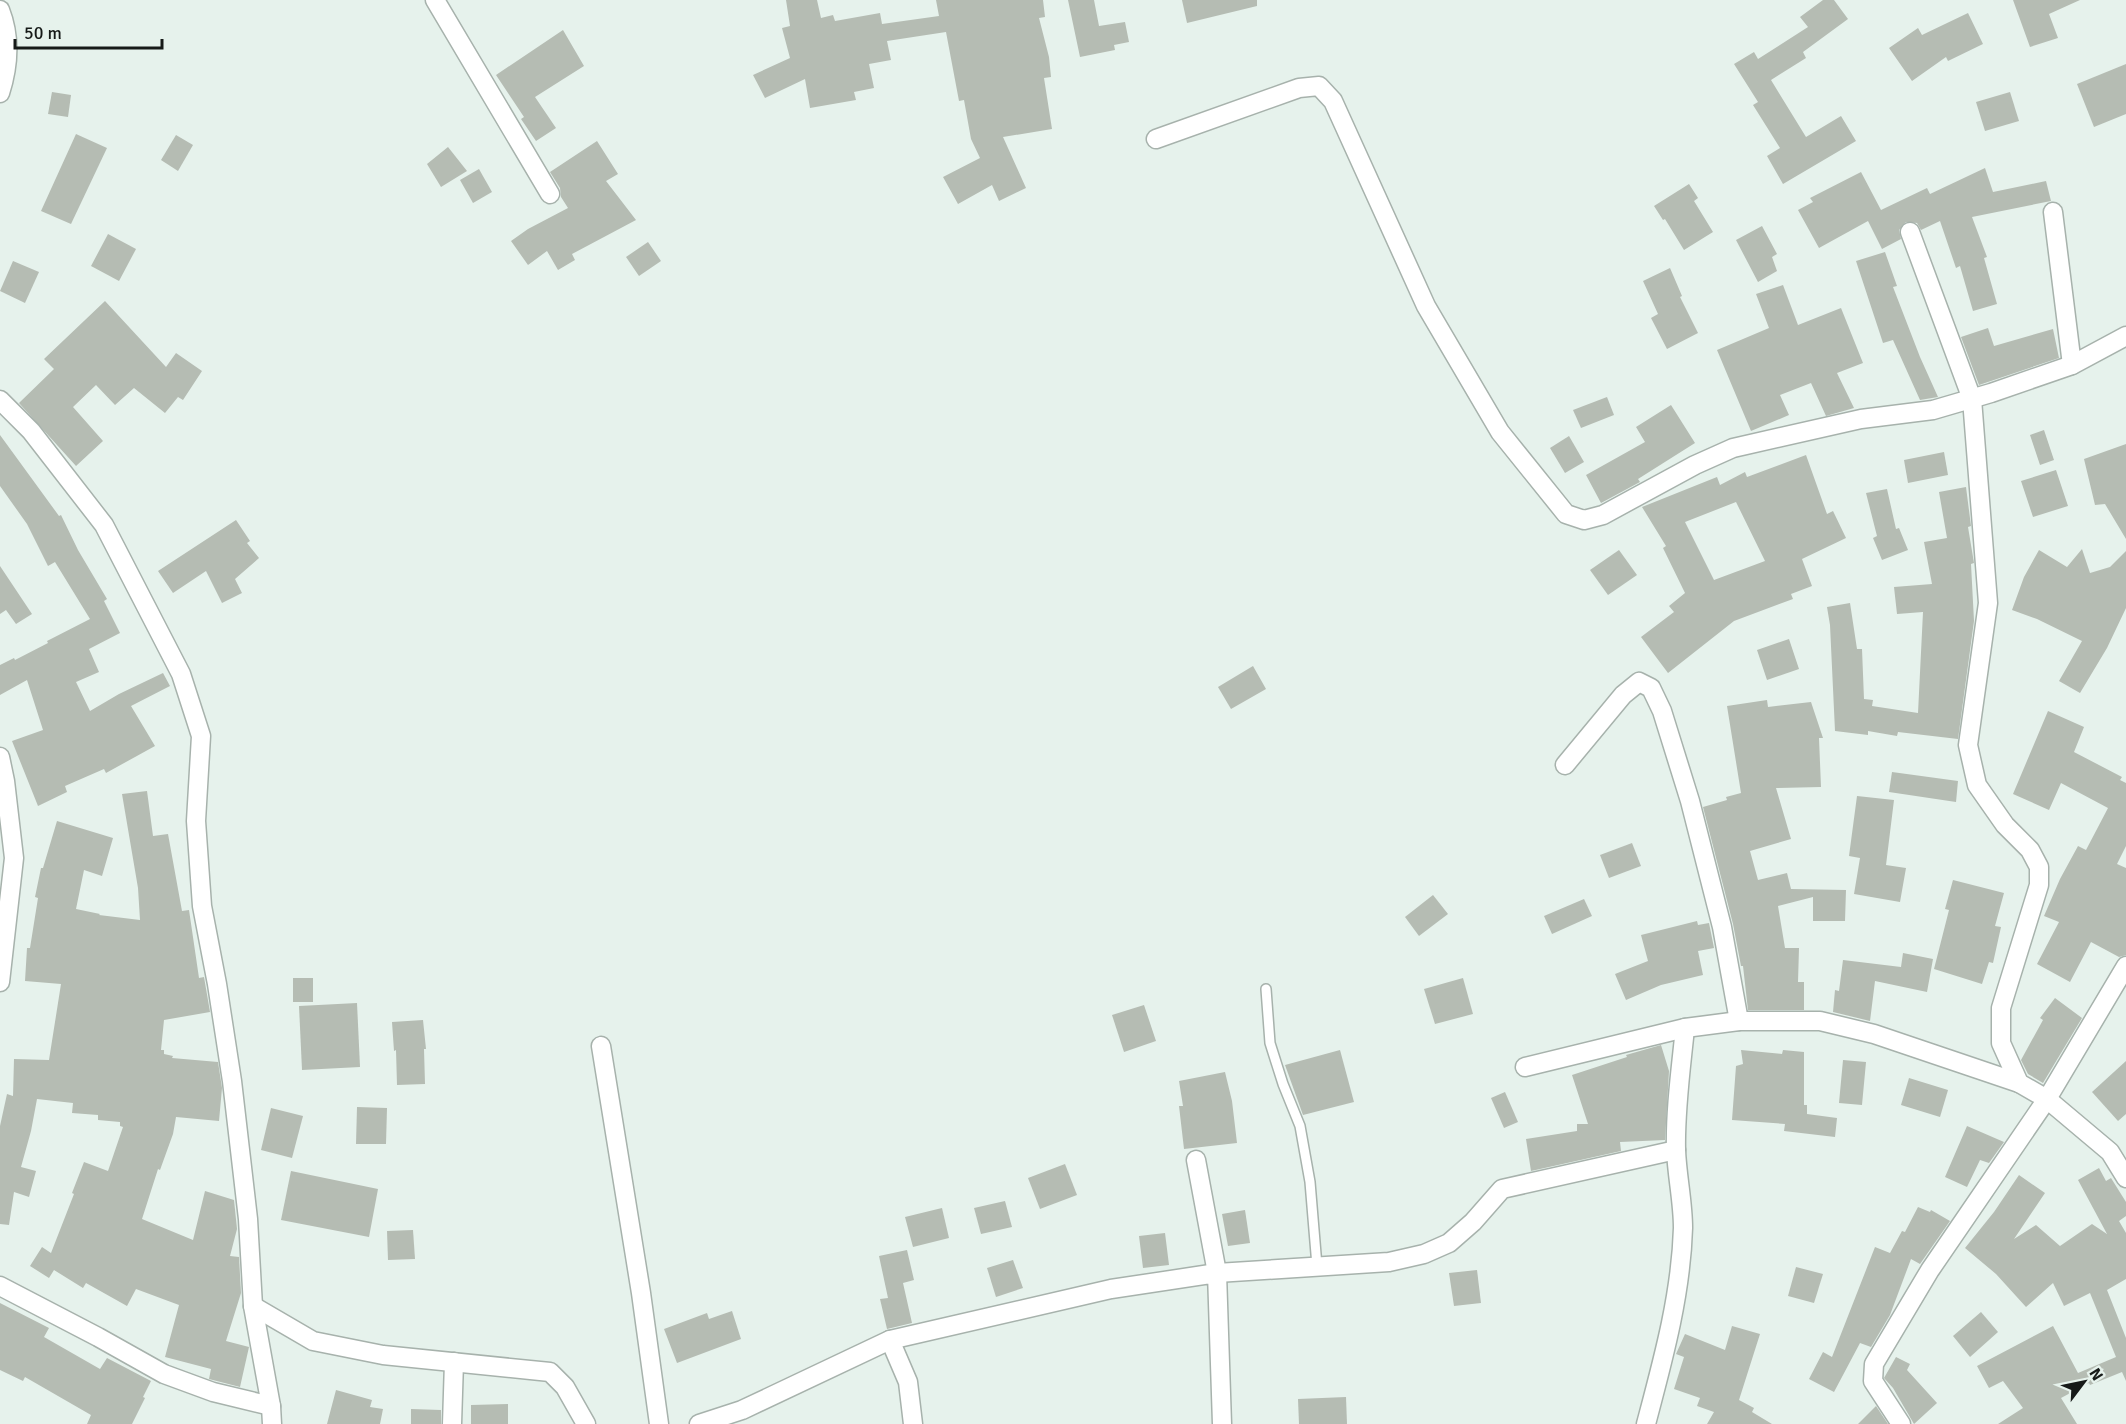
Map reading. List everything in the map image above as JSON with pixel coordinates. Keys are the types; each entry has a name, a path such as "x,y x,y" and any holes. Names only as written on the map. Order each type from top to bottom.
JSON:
{"street":[{"path":"435,0 550,194"},
{"path":"0,10 9,47 5,78 0,93"},
{"path":"1156,139 1299,88 1319,86 1333,100 1426,306 1500,432 1566,514 1584,520 1603,514 1695,465 1733,448 1861,419 1933,410 1972,399 2072,365 2126,336"},
{"path":"2053,212 2072,365"},
{"path":"1910,232 1972,399 1988,603 1968,745 1977,785 2005,825 2030,850 2039,867 2039,885 2001,1008 2001,1043 2019,1083"},
{"path":"0,400 31,431 104,525 182,674 201,736 196,821 202,906 232,1080 248,1219 253,1306 272,1415"},
{"path":"1565,765 1623,695 1640,682 1651,688 1662,711 1690,801 1722,927 1739,1021"},
{"path":"0,757 14,858 0,982"},
{"path":"1901,1424 1874,1381 1874,1364 1930,1270 2047,1099 2126,966"},
{"path":"1525,1067 1685,1028 1739,1021 1820,1021 1874,1034 2019,1083 2047,1099 2109,1152 2126,1178"},
{"path":"1646,1424 1666,1349 1679,1278 1683,1226 1676,1150 1679,1082 1685,1028"},
{"path":"601,1046 641,1293 659,1424"},
{"path":"699,1424 742,1410 890,1340 1111,1289 1217,1273 1389,1262 1424,1254 1449,1243 1473,1222 1502,1189 1676,1150"},
{"path":"1196,1160 1217,1273 1222,1424"},
{"path":"0,1286 164,1374 272,1415"},
{"path":"253,1306 313,1341 383,1355 550,1372 565,1387 586,1424"},
{"path":"890,1340 908,1382 913,1424"},
{"path":"452,1424 454,1362"}],"lane":[{"path":"1266,989 1270,1043 1300,1126 1310,1182 1317,1266"}],"building":[{"path":"786,0 817,0 821,18 833,15 835,21 880,13 882,24 939,16 936,0 1043,0 1045,17 1039,18 1049,57 1051,77 1044,78 1052,129 1003,137 1026,188 999,201 992,185 958,204 943,177 980,158 971,139 964,100 959,101 946,32 887,41 891,60 869,64 874,88 854,92 856,100 810,108 805,79 765,98 753,75 790,58 782,28 790,26"},
{"path":"1068,0 1094,0 1099,26 1125,22 1129,42 1114,45 1115,50 1080,57"},
{"path":"1182,0 1257,0 1257,6 1187,23"},
{"path":"1823,0 1834,0 1848,19 1803,52 1806,58 1771,80 1806,137 1841,116 1856,141 1783,184 1767,156 1780,148 1753,105 1758,102 1734,64 1754,52 1758,59 1808,27 1800,17"},
{"path":"2013,0 2080,0 2049,14 2058,38 2030,47"},
{"path":"1968,13 1983,44 1948,61 1946,57 1912,81 1889,48 1918,28 1922,35"},
{"path":"563,30 584,66 535,97 556,128 536,141 521,119 524,117 496,75"},
{"path":"2126,64 2126,114 2094,127 2077,84"},
{"path":"52,92 71,95 68,117 48,114"},
{"path":"2010,92 2019,121 1985,131 1976,102"},
{"path":"76,134 107,148 71,224 41,211"},
{"path":"176,135 193,145 178,171 161,160"},
{"path":"597,141 618,174 606,181 636,220 572,254 575,260 558,270 547,251 528,265 511,241 528,229 568,208 550,172"},
{"path":"448,147 467,171 441,187 427,164"},
{"path":"1985,168 1993,192 2046,181 2051,201 1972,217 1987,257 1984,258 1997,304 1973,311 1960,266 1956,268 1940,221 1921,230 1917,223 1906,222 1899,230 1901,239 1882,249 1868,221 1819,248 1798,210 1813,202 1810,198 1861,172 1881,210 1927,188 1930,194"},
{"path":"479,169 492,192 473,203 460,180"},
{"path":"1689,184 1698,198 1694,201 1713,232 1684,250 1654,206"},
{"path":"1762,226 1777,254 1772,257 1777,271 1758,282 1736,240"},
{"path":"108,234 136,249 119,281 91,266"},
{"path":"648,242 661,261 639,276 626,257"},
{"path":"1885,252 1897,286 1893,287 1938,397 1920,400 1893,340 1883,343 1856,261"},
{"path":"13,261 39,272 25,303 0,291"},
{"path":"1670,268 1682,296 1680,297 1698,333 1667,349 1651,318 1658,314 1643,281"},
{"path":"1783,285 1798,325 1841,308 1863,363 1837,373 1854,408 1826,416 1811,383 1780,395 1789,415 1751,431 1717,350 1769,328 1756,294"},
{"path":"105,301 166,367 176,353 202,371 183,400 178,397 165,413 134,388 115,405 96,385 73,407 103,441 76,466 19,403 54,369 44,359"},
{"path":"1988,328 1994,346 2053,329 2059,358 1979,385 1961,337"},
{"path":"1607,397 1614,415 1581,428 1573,410"},
{"path":"1671,405 1695,443 1638,479 1640,482 1601,503 1586,475 1645,442 1636,427"},
{"path":"2044,430 2054,460 2040,465 2030,435"},
{"path":"0,435 59,516 61,515 78,550 107,599 104,601 120,633 89,649 99,672 76,682 90,711 163,673 170,686 131,706 155,746 106,773 104,769 65,786 67,792 38,806 12,741 43,730 27,680 0,695 0,665 14,658 15,660 90,619 55,562 48,566 27,524 0,486"},
{"path":"1569,436 1584,462 1565,473 1550,448"},
{"path":"2126,444 2126,539 2105,504 2095,505 2084,459"},
{"path":"1944,452 1948,475 1908,483 1904,460"},
{"path":"1806,455 1827,514 1833,511 1846,538 1802,559 1812,586 1791,594 1793,599 1734,621 1668,673 1641,637 1674,612 1669,606 1685,593 1663,548 1666,546 1642,507 1717,477 1720,485 1745,472 1747,477","holes":["1736,502 1765,561 1714,580 1685,522"]},
{"path":"2056,470 2068,506 2033,517 2021,481"},
{"path":"1966,487 1971,526 1968,527 1974,563 1971,564 1974,621 1958,739 1898,732 1897,736 1868,731 1868,735 1835,731 1830,625 1827,607 1850,603 1857,649 1862,649 1864,699 1873,700 1872,706 1918,713 1923,612 1897,614 1894,587 1932,584 1924,542 1947,538 1939,492"},
{"path":"1887,489 1896,529 1899,528 1908,550 1882,560 1873,538 1877,536 1866,493"},
{"path":"236,520 250,541 247,543 259,558 235,579 242,593 222,603 206,571 173,593 158,571"},
{"path":"2082,549 2090,573 2110,567 2126,551 2126,608 2107,648 2080,693 2059,681 2082,641 2037,619 2012,610 2024,577 2039,550 2067,567"},
{"path":"1619,550 1637,575 1608,595 1590,570"},
{"path":"0,566 32,614 16,624 6,610 0,614"},
{"path":"1789,639 1799,669 1767,680 1757,650"},
{"path":"1253,666 1266,689 1231,709 1218,687"},
{"path":"1767,700 1768,707 1811,702 1823,738 1819,738 1821,787 1776,788 1791,839 1750,851 1758,880 1787,873 1791,889 1846,890 1845,921 1813,921 1813,897 1778,906 1785,948 1799,948 1798,982 1804,982 1804,1010 1748,1010 1743,966 1741,966 1733,924 1703,807 1741,793 1727,706"},
{"path":"2048,711 2084,727 2074,752 2122,777 2120,780 2126,783 2126,846 2117,864 2126,868 2126,955 2119,957 2091,942 2070,982 2037,964 2059,922 2044,916 2078,846 2086,850 2108,808 2061,783 2049,810 2013,794"},
{"path":"1892,772 1958,781 1956,802 1889,792"},
{"path":"147,791 153,836 168,834 182,911 189,910 199,978 204,977 210,1012 164,1020 161,1050 164,1050 164,1054 173,1056 172,1058 218,1062 222,1088 219,1121 176,1117 173,1134 160,1170 158,1169 142,1219 193,1240 205,1191 234,1200 237,1229 230,1256 239,1257 241,1293 226,1341 249,1347 240,1387 209,1379 211,1369 165,1357 179,1305 136,1289 127,1306 86,1283 83,1288 54,1270 49,1278 30,1266 42,1247 51,1253 84,1162 108,1171 123,1127 120,1126 120,1122 98,1120 98,1115 72,1113 73,1103 37,1099 21,1167 36,1171 29,1197 14,1192 9,1225 0,1224 0,1126 7,1094 13,1096 14,1059 49,1060 61,984 25,981 27,948 30,948 38,898 35,897 41,868 43,868 57,821 113,838 102,876 84,870 76,909 99,915 140,920 138,888 122,794"},
{"path":"1857,796 1894,800 1886,865 1906,868 1900,902 1854,894 1860,858 1849,856"},
{"path":"1632,843 1641,866 1609,878 1600,855"},
{"path":"1953,880 2004,893 1995,926 2001,927 1993,963 1989,962 1982,984 1934,969 1949,910 1945,909"},
{"path":"1433,895 1448,914 1419,936 1405,917"},
{"path":"1584,899 1592,916 1552,934 1544,916"},
{"path":"1697,921 1698,925 1709,923 1714,948 1698,951 1703,975 1661,985 1626,1000 1615,974 1648,961 1641,935"},
{"path":"1903,953 1933,959 1927,992 1875,981 1870,1021 1833,1012 1835,990 1839,991 1843,960 1901,967"},
{"path":"293,978 313,978 313,1002 293,1002"},
{"path":"1463,978 1473,1014 1435,1024 1424,989"},
{"path":"2055,998 2082,1018 2043,1083 2028,1074 2021,1060 2043,1020 2040,1018"},
{"path":"357,1003 360,1067 302,1070 299,1006"},
{"path":"1144,1005 1156,1041 1124,1052 1112,1015"},
{"path":"423,1020 426,1049 424,1049 425,1084 397,1085 392,1022"},
{"path":"1661,1045 1669,1071 1665,1140 1620,1142 1621,1151 1531,1171 1526,1139 1577,1131 1577,1124 1588,1124 1572,1075"},
{"path":"1340,1050 1354,1102 1303,1115 1285,1065"},
{"path":"1741,1050 1782,1054 1783,1050 1804,1052 1804,1105 1807,1105 1807,1114 1837,1118 1835,1137 1784,1131 1785,1124 1732,1120 1736,1066 1743,1064"},
{"path":"1843,1060 1866,1062 1862,1105 1839,1103"},
{"path":"2126,1061 2126,1114 2118,1121 2092,1092"},
{"path":"1225,1072 1232,1101 1237,1143 1184,1149 1179,1106 1183,1106 1179,1081"},
{"path":"1909,1078 1948,1090 1940,1117 1901,1105"},
{"path":"1505,1092 1518,1122 1504,1128 1491,1098"},
{"path":"357,1107 387,1108 386,1144 356,1144"},
{"path":"271,1108 303,1116 292,1158 261,1150"},
{"path":"1967,1126 2004,1142 1989,1163 1980,1160 1967,1187 1945,1177"},
{"path":"1065,1164 1077,1195 1040,1209 1028,1178"},
{"path":"2099,1168 2106,1181 2111,1178 2126,1202 2126,1216 2119,1221 2126,1233 2126,1279 2107,1290 2126,1338 2126,1381 2122,1372 2090,1385 2089,1383 2061,1398 2077,1424 1998,1424 2023,1408 2003,1381 1989,1388 1977,1366 2053,1326 2078,1373 2116,1357 2090,1293 2064,1306 2053,1283 2026,1307 1996,1274 1965,1248 1994,1212 2019,1175 2045,1193 2014,1239 2036,1225 2060,1246 2092,1224 2107,1234 2078,1180"},
{"path":"291,1171 378,1189 369,1237 281,1220"},
{"path":"1005,1201 1012,1227 981,1234 974,1208"},
{"path":"1918,1207 1930,1212 1931,1210 1950,1221 1920,1264 1911,1259 1890,1315 1871,1347 1860,1343 1834,1392 1809,1379 1823,1352 1832,1357 1875,1247 1890,1253 1902,1231 1905,1232"},
{"path":"942,1208 949,1238 913,1247 905,1217"},
{"path":"1245,1210 1250,1243 1228,1246 1222,1214"},
{"path":"413,1230 415,1259 388,1260 387,1231"},
{"path":"1165,1233 1169,1265 1143,1268 1139,1236"},
{"path":"907,1250 914,1280 903,1283 912,1323 887,1329 880,1299 888,1298 879,1256"},
{"path":"1013,1260 1023,1288 996,1297 987,1268"},
{"path":"1796,1267 1823,1274 1814,1303 1788,1296"},
{"path":"1477,1270 1481,1303 1454,1306 1449,1273"},
{"path":"0,1303 49,1328 44,1337 100,1369 107,1358 151,1381 132,1424 87,1424 91,1415 25,1377 23,1381 0,1370"},
{"path":"732,1311 741,1339 677,1363 664,1329 707,1313 709,1319"},
{"path":"1981,1312 1998,1332 1970,1357 1953,1336"},
{"path":"1732,1326 1760,1334 1739,1400 1754,1408 1752,1412 1772,1424 1707,1424 1714,1412 1697,1406 1700,1398 1674,1389 1684,1357 1676,1354 1685,1334 1725,1350"},
{"path":"1896,1357 1910,1364 1907,1370 1937,1403 1914,1424 1893,1388 1884,1378"},
{"path":"336,1390 372,1400 370,1407 383,1409 380,1424 327,1424"},
{"path":"1346,1397 1347,1424 1299,1424 1298,1399"},
{"path":"508,1404 508,1424 471,1424 471,1405"},
{"path":"1876,1406 1888,1424 1858,1424"},
{"path":"411,1409 441,1410 441,1424 411,1424"}]}
